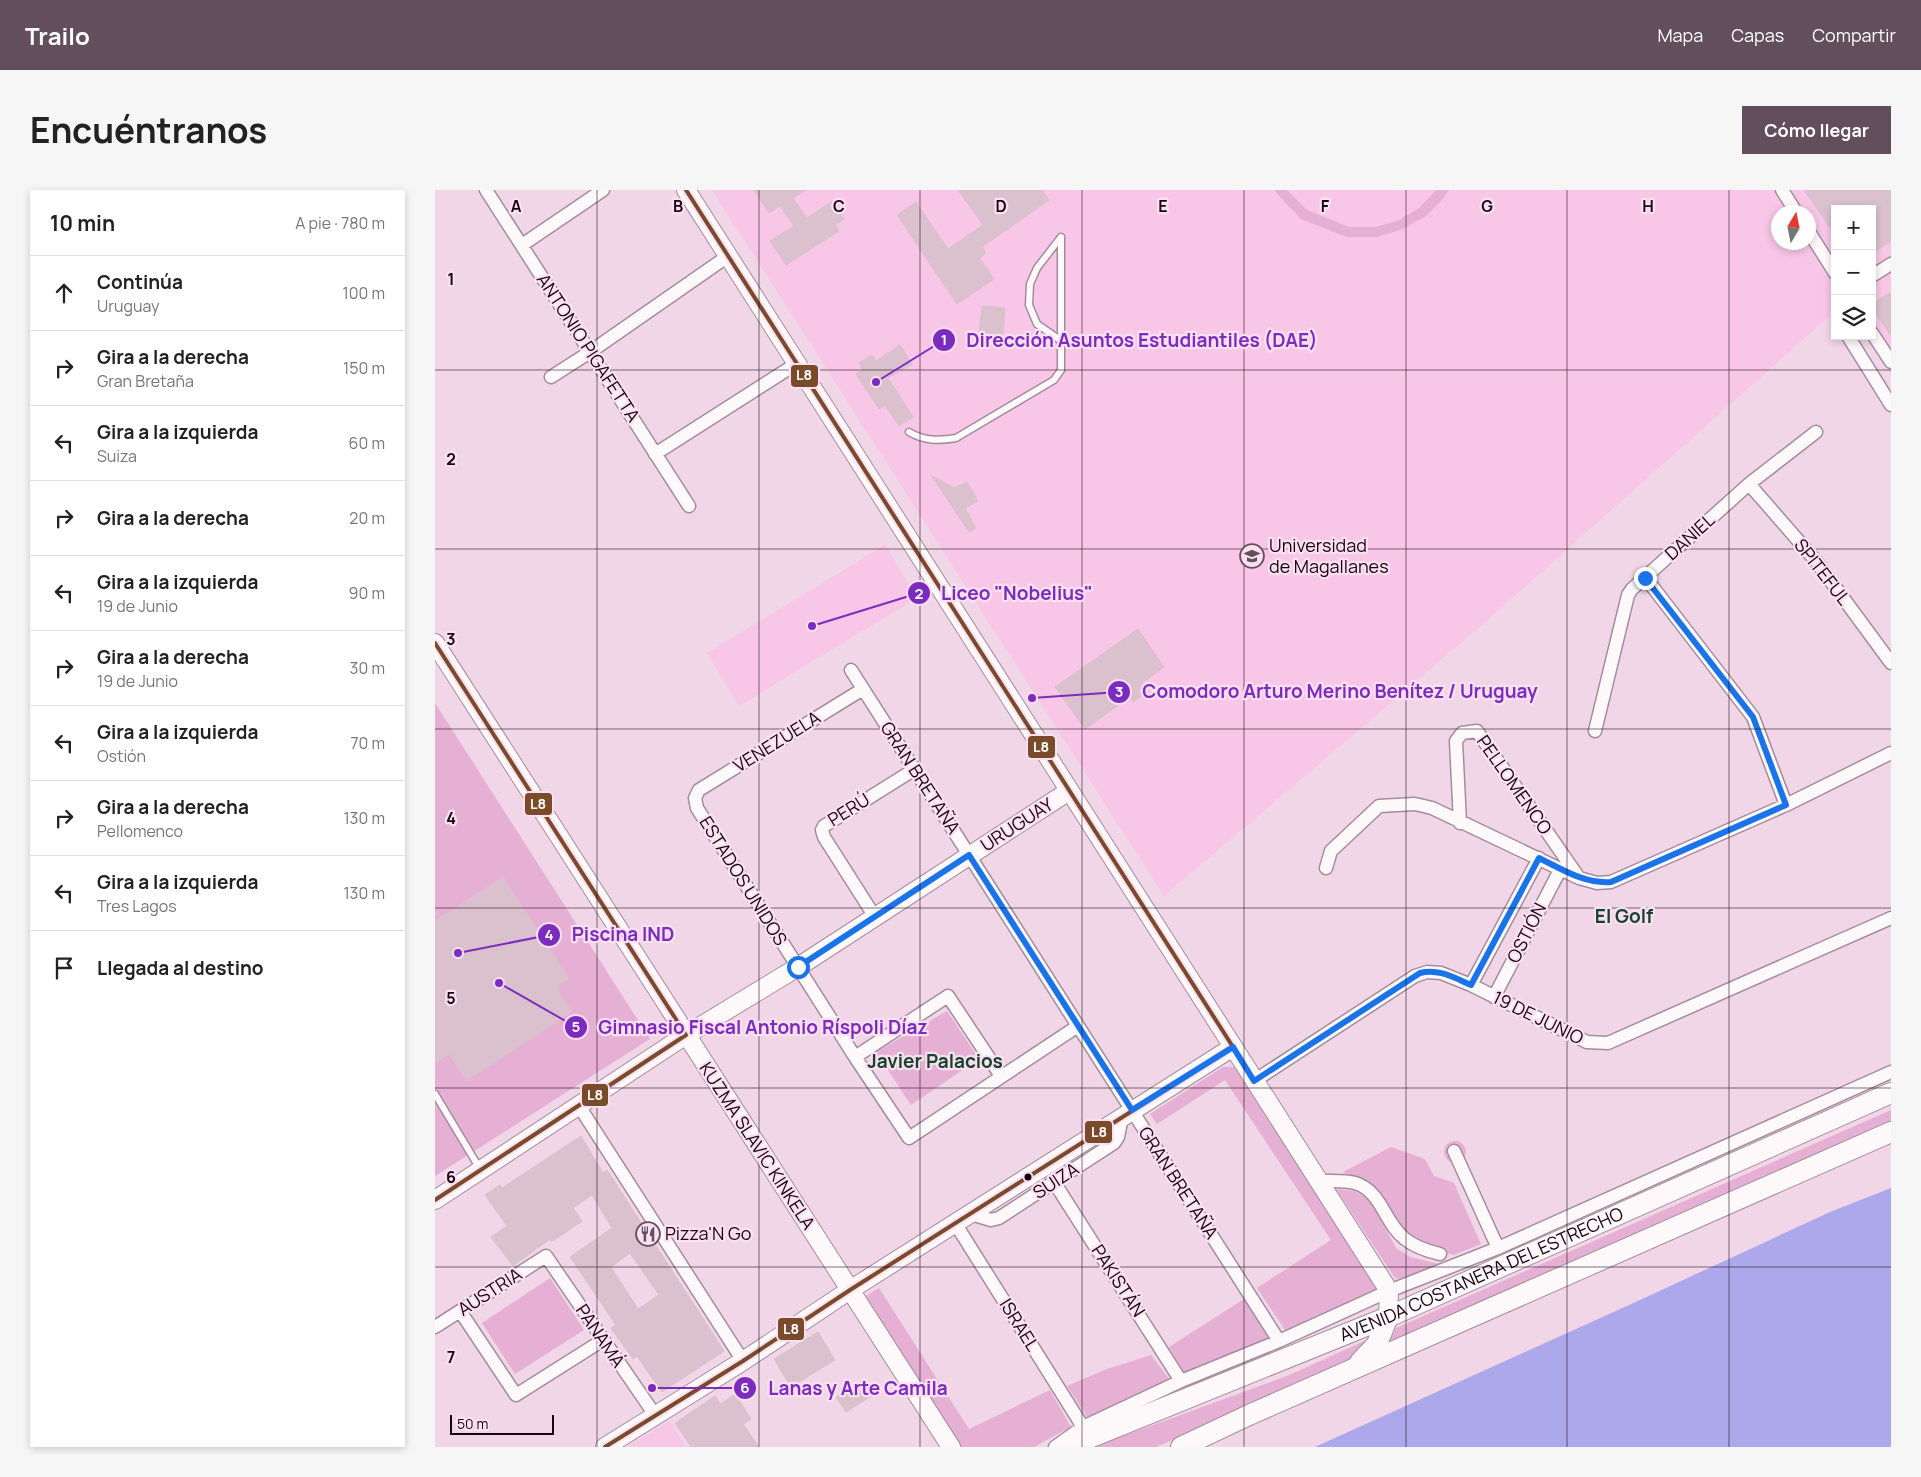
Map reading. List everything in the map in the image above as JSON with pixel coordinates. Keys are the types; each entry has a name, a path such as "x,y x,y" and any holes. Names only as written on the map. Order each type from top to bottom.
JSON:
{"main road":[{"path":"1833,1119 1891,1081"},
{"name":"AVENIDA COSTANERA DEL ESTRECHO","path":"1067,1447 1388,1317 1891,1094"},
{"name":"AVENIDA COSTANERA DEL ESTRECHO","path":"1181,1447 1891,1132"},
{"path":"1351,1370 1366,1358 1377,1344 1388,1317"}],"street":[{"name":"ANTONIO PIGAFETTA","path":"486,190 689,506"},
{"path":"522,245 603,190"},
{"path":"1782,190 1792,205"},
{"path":"690,193 728,256 1389,1291 1388,1317"},
{"path":"1816,243 1831,267"},
{"path":"551,377 728,256"},
{"path":"1876,273 1891,264"},
{"path":"1876,339 1891,362"},
{"path":"1850,340 1891,405"},
{"path":"655,454 797,364"},
{"name":"DANIEL","path":"1595,731 1628,596 1632,589 1749,484 1816,432"},
{"name":"SPITEFUL","path":"1749,484 1816,561 1891,664"},
{"path":"1645,578 1753,717 1786,805"},
{"name":"KUZMA SLAVIC KINKELA","path":"435,643 951,1447"},
{"name":"GRAN BRETAÑA","path":"851,670 1079,1026 1127,1114 1279,1341"},
{"name":"VENEZUELA","path":"695,798 699,790 863,689"},
{"name":"PELLOMENCO","path":"1460,822 1456,741 1461,733 1477,730 1579,878"},
{"name":"PELLOMENCO","path":"1326,868 1331,851 1379,806 1415,804 1432,808 1579,878 1597,883 1611,882 1786,805 1891,753"},
{"name":"PERÚ","path":"875,917 821,830 824,826 915,769"},
{"name":"URUGUAY","path":"435,1200 686,1035 798,967 1069,791"},
{"name":"ESTADOS UNIDOS","path":"695,798 697,808 855,1057 909,1138 1001,1076"},
{"name":"OSTIÓN","path":"1471,985 1539,858"},
{"name":"OSTIÓN","path":"1494,997 1561,868"},
{"name":"19 DE JUNIO","path":"1254,1081 1420,973 1441,973 1471,985 1587,1042 1608,1043 1891,918"},
{"path":"855,1057 948,996 1001,1076 1079,1026"},
{"name":"SUIZA","path":"605,1447 743,1361 850,1290 1233,1047"},
{"path":"1055,1447 1083,1427 1181,1381 1279,1341 1389,1291 1498,1248 1891,1072"},
{"path":"579,1106 743,1361"},
{"name":"SUIZA","path":"971,1214 991,1220 999,1218 1114,1143 1127,1114"},
{"path":"1454,1151 1498,1248"},
{"path":"1320,1181 1354,1182 1368,1189 1378,1200 1395,1229 1403,1238 1415,1246 1440,1254"},
{"name":"PAKISTÁN","path":"1054,1182 1181,1381"},
{"name":"ISRAEL","path":"955,1223 1083,1427"},
{"name":"AUSTRIA","path":"435,1327 546,1256"},
{"name":"PANAMÁ","path":"546,1256 655,1415"},
{"path":"460,1311 516,1395 603,1340"}],"lane":[{"path":"909,432 923,439 956,438 1054,380 1061,370 1061,340 1061,284 1061,237 1037,268 1030,284 1029,304 1037,324 1061,340"},
{"path":"435,1094 481,1170"}],"shaded area":[{"name":"Universidad de Magallanes","path":"712,190 1891,190 1891,375 1869,340 1876,340 1876,205 1831,205 1831,315 1475,631 1164,896"},
{"path":"1275,190 1287,190 1307,210 1349,227 1376,227 1399,220 1419,208 1436,190 1449,190 1426,216 1403,229 1377,237 1347,237 1301,219"},
{"path":"885,545 917,598 739,706 707,653"},
{"path":"435,703 650,1039 435,1176"},
{"path":"947,1011 979,1059 911,1105 876,1052"},
{"path":"1223,1067 1237,1067 1379,1286 1377,1291 1287,1333 1257,1288 1331,1240 1225,1080 1157,1124 1150,1114"},
{"path":"1891,1110 1891,1128 1392,1345 1390,1341 1396,1328"},
{"path":"1455,1141 1463,1144 1466,1152 1463,1160 1455,1163 1447,1160 1444,1152 1447,1144"},
{"path":"1391,1147 1425,1159 1434,1176 1454,1183 1481,1244 1454,1255 1425,1247 1408,1239 1382,1194 1343,1172"},
{"path":"1891,1188 1891,1447 1315,1447 1830,1212"},
{"path":"1336,1189 1354,1191 1369,1199 1396,1248 1410,1257 1439,1264 1403,1279 1395,1278"},
{"path":"550,1278 584,1330 515,1374 482,1323"},
{"path":"879,1288 969,1429 1050,1390 1071,1427 1034,1447 960,1447 866,1296"},
{"path":"1244,1299 1269,1338 1185,1374 1169,1347"},
{"path":"1371,1338 1360,1355 1296,1383 1263,1401 1156,1447 1093,1447 1287,1376"},
{"path":"1151,1355 1170,1380 1089,1420 1067,1386 1107,1369"},
{"path":"669,1421 686,1447 627,1447"}],"building":[{"path":"754,190 806,190 793,198 807,218 833,201 844,219 835,225 839,231 786,265 770,241 794,226 780,206 769,213"},
{"path":"958,190 1042,190 1049,200 982,247 986,253 980,258 994,279 957,304 897,215 916,202 948,249 983,225"},
{"path":"1804,190 1891,190 1891,241 1876,251 1876,205 1831,205 1831,229"},
{"path":"1891,292 1891,336 1876,313 1876,301"},
{"path":"982,306 1005,308 1002,345 978,343"},
{"path":"900,345 912,364 888,378 913,417 899,426 885,405 879,409 856,374 863,370 859,363 872,355 876,361"},
{"path":"931,475 954,488 967,482 978,501 965,508 976,528 969,532"},
{"path":"1138,629 1164,667 1142,683 1148,691 1133,702 1130,697 1085,729 1055,687"},
{"path":"503,877 569,979 556,987 572,1012 466,1081 449,1054 435,1063 435,921"},
{"path":"581,1136 603,1173 607,1170 724,1351 662,1392 637,1356 633,1359 611,1328 616,1325 570,1257 612,1228 592,1195 573,1208 582,1221 556,1239 551,1241 550,1239 513,1266 491,1237 507,1226 485,1195 500,1185 502,1188","holes":["630,1253 659,1295 638,1309 611,1267"]},
{"path":"818,1332 835,1360 791,1387 774,1359"},
{"path":"864,1380 873,1395 846,1412 836,1397"},
{"path":"735,1394 751,1419 743,1424 759,1447 691,1447 675,1423 715,1396 721,1404"}],"transit line":[{"name":"L8","path":"605,1447 743,1361 850,1290 1233,1047 686,190"},
{"name":"L8","path":"435,643 686,1035 435,1200"}],"place":[{"name":"Dirección Asuntos Estudiantiles (DAE)","path":"876,382"},
{"name":"Universidad de Magallanes","path":"1252,556"},
{"name":"Liceo \"Nobelius\"","path":"812,626"},
{"name":"Comodoro Arturo Merino Benítez / Uruguay","path":"1032,698"},
{"name":"Piscina IND","path":"458,953"},
{"name":"Gimnasio Fiscal Antonio Ríspoli Díaz","path":"499,983"},
{"name":"Pizza'N Go","path":"648,1234"},
{"name":"Lanas y Arte Camila","path":"652,1388"}],"district":[{"name":"El Golf","path":"1624,916"},
{"name":"Javier Palacios","path":"935,1061"}],"route":[{"path":"798,967 969,855 1132,1110 1233,1047 1254,1081 1420,973 1441,973 1471,985 1539,858 1579,878 1597,883 1611,882 1786,805 1753,717 1645,578"}]}
